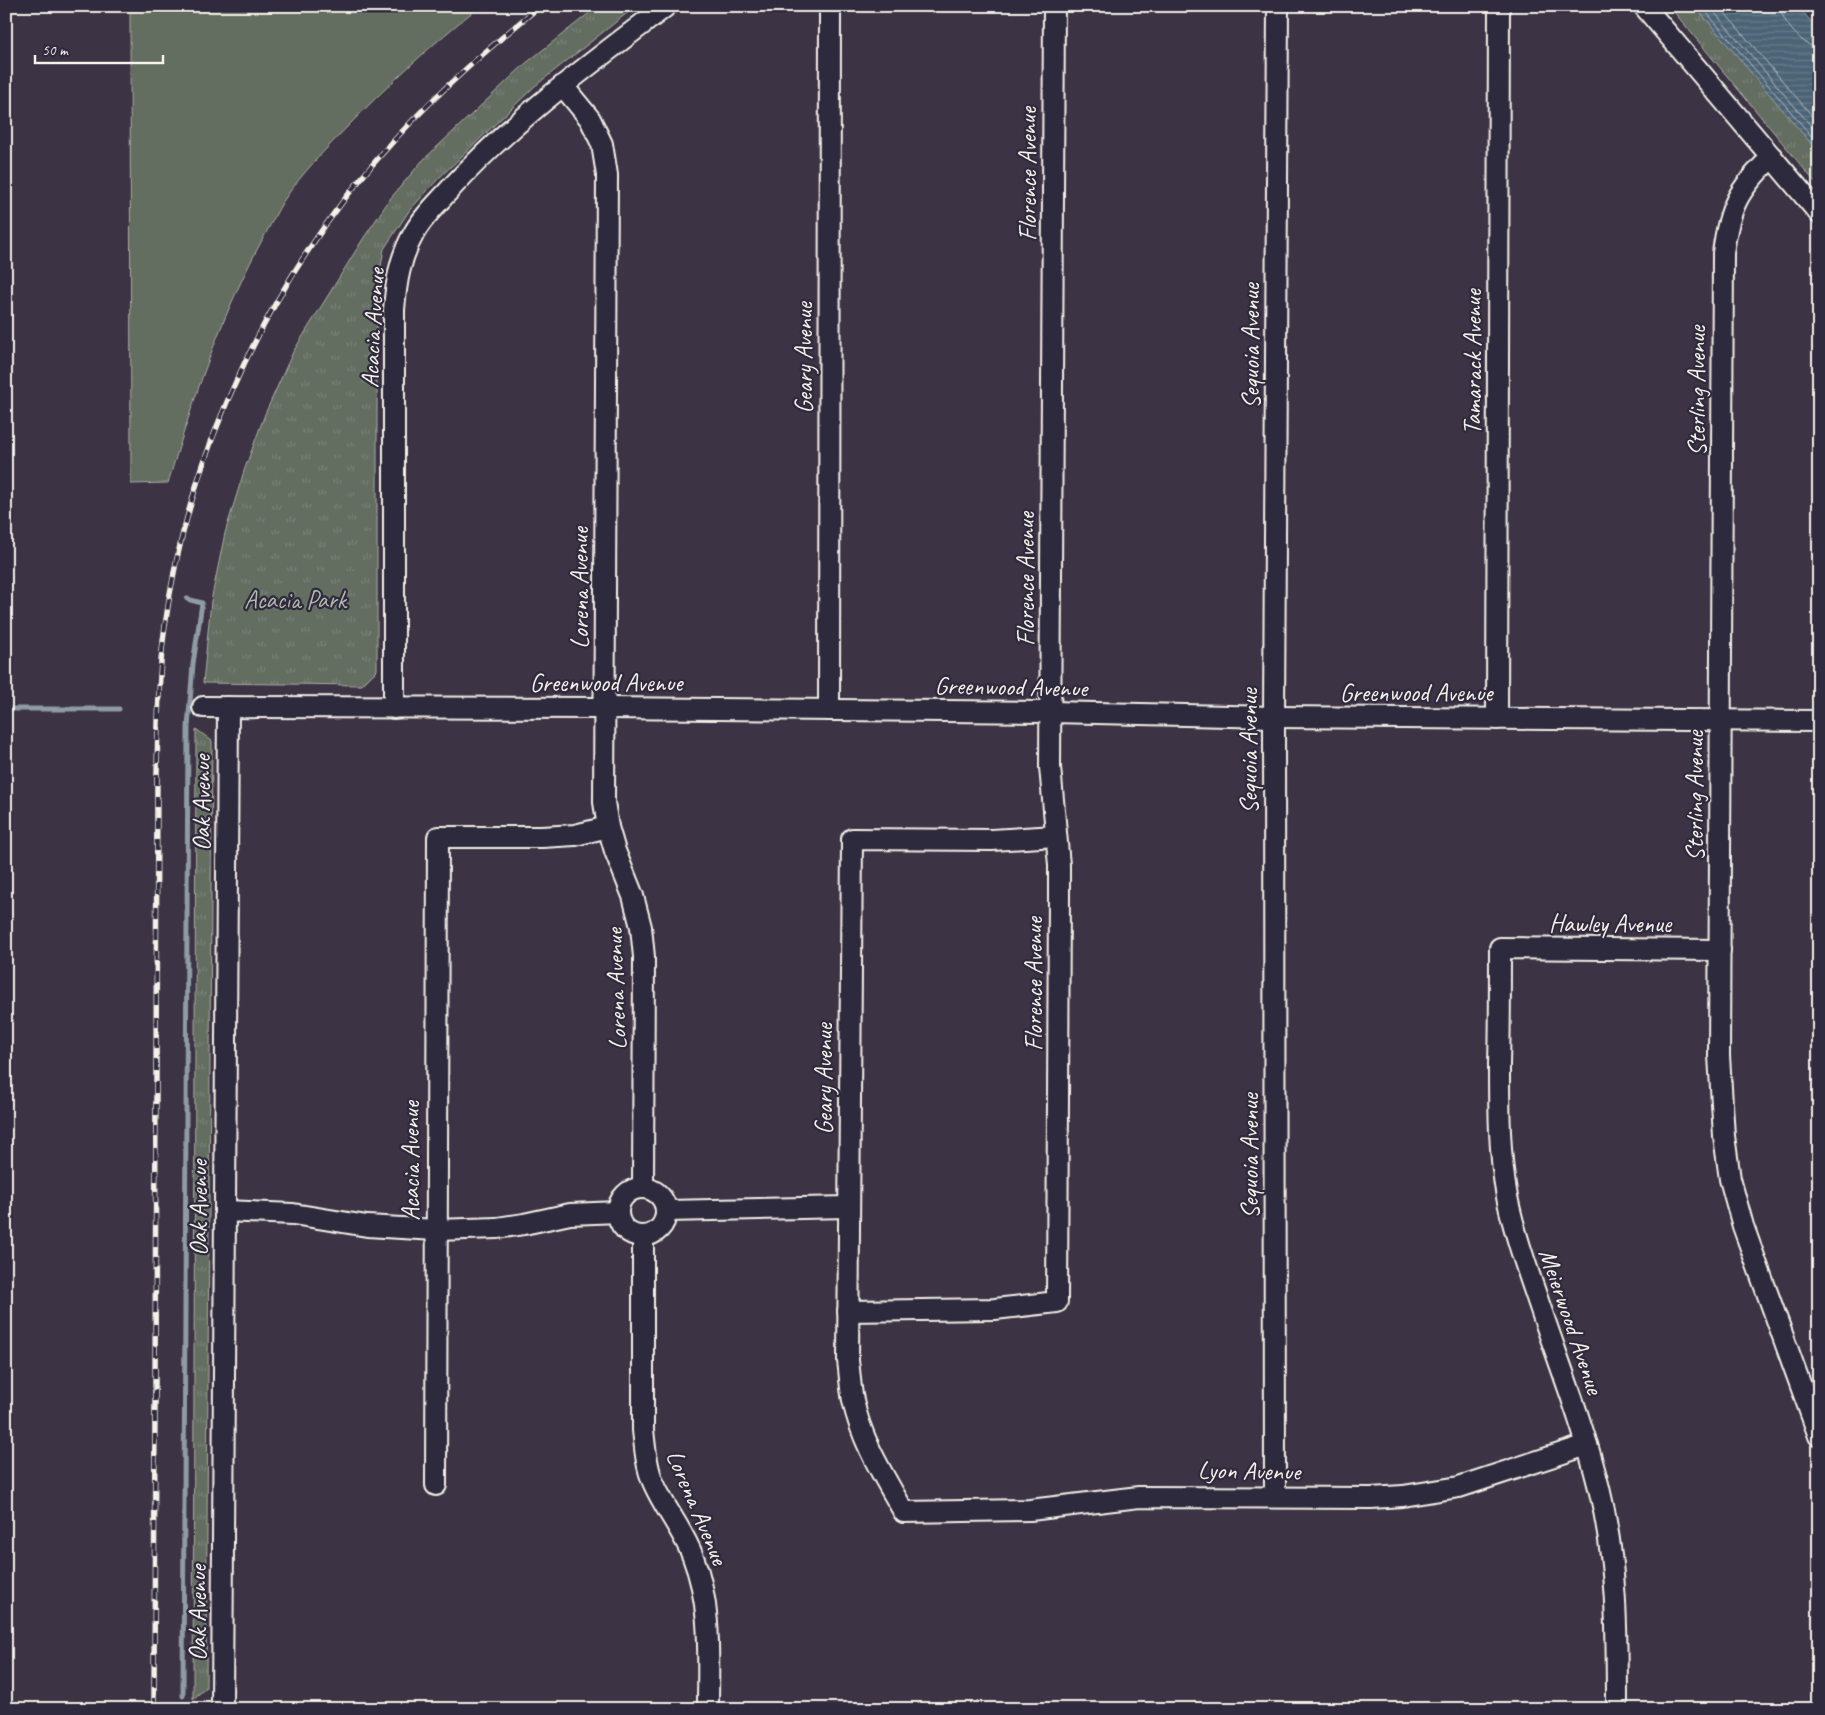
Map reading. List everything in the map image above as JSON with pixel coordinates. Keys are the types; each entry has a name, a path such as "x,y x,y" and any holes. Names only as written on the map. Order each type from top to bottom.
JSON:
{"street":[{"name":"Acacia Avenue","path":"394,708 394,330 396,280 403,255 414,233 427,214 480,156 563,86 666,6"},
{"name":"Geary Avenue","path":"829,710 830,6"},
{"name":"Florence Avenue","path":"848,1311 994,1310 1057,1302 1060,896 1050,767 1054,6"},
{"name":"Sequoia Avenue","path":"1275,1497 1274,717 1278,6"},
{"name":"Tamarack Avenue","path":"1497,719 1499,6"},
{"path":"1644,6 1819,213"},
{"name":"Lorena Avenue","path":"563,86 590,119 602,144 607,175 604,802 614,851 633,896 641,927 644,957 643,1187"},
{"name":"Sterling Avenue","path":"1772,157 1753,175 1737,198 1727,225 1723,253 1720,1094 1730,1179 1743,1226 1819,1436"},
{"name":"Greenwood Avenue","path":"203,708 605,708 1051,712 1274,717 1819,721"},
{"name":"Oak Avenue","path":"222,1709 228,708"},
{"name":"Acacia Avenue","path":"436,1485 438,837 542,837 575,835 608,827"},
{"name":"Geary Avenue","path":"904,1512 870,1452 852,1398 848,1361 852,839 992,840 1056,836"},
{"name":"Hawley Avenue","path":"1500,948 1720,950"},
{"name":"Meierwood Avenue","path":"1500,948 1500,1153 1507,1197 1517,1240 1587,1445 1599,1487 1611,1551 1617,1626 1618,1709"},
{"path":"643,1187 656,1192 662,1197 667,1211 666,1219 657,1231 651,1235 643,1236 629,1232 623,1227 618,1212 622,1198 627,1193 643,1187"},
{"path":"667,1211 848,1207"},
{"path":"225,1211 293,1214 367,1226 406,1230 497,1228 570,1214 618,1212"},
{"name":"Lorena Avenue","path":"643,1236 643,1430 647,1461 652,1480 692,1556 702,1583 708,1630 708,1709"},
{"name":"Lyon Avenue","path":"904,1512 1030,1510 1139,1497 1371,1498 1403,1496 1459,1487 1587,1445"}],"green space":[{"path":"130,6 480,6 429,49 364,110 298,180 284,200 250,263 210,355 168,483 131,484"},
{"name":"Acacia Park","path":"598,6 636,6 535,86 438,179 409,211 384,249 377,289 377,670 362,685 203,683 211,601 225,533 244,471 265,414 293,352 390,199 422,161 525,64"},
{"path":"1669,6 1695,6 1819,153 1819,187"},
{"path":"196,729 212,741 206,1688 193,1699"}],"water":[{"path":"1695,6 1798,6 1819,31 1819,153"}],"waterway":[{"path":"183,1696 188,727 193,664 202,603 187,599"},
{"path":"6,709 119,709"}],"railway":[{"path":"154,1709 157,773 163,644 177,559 194,492 217,427 244,363 277,302 313,243 354,188 415,118 467,68 540,6"}]}
